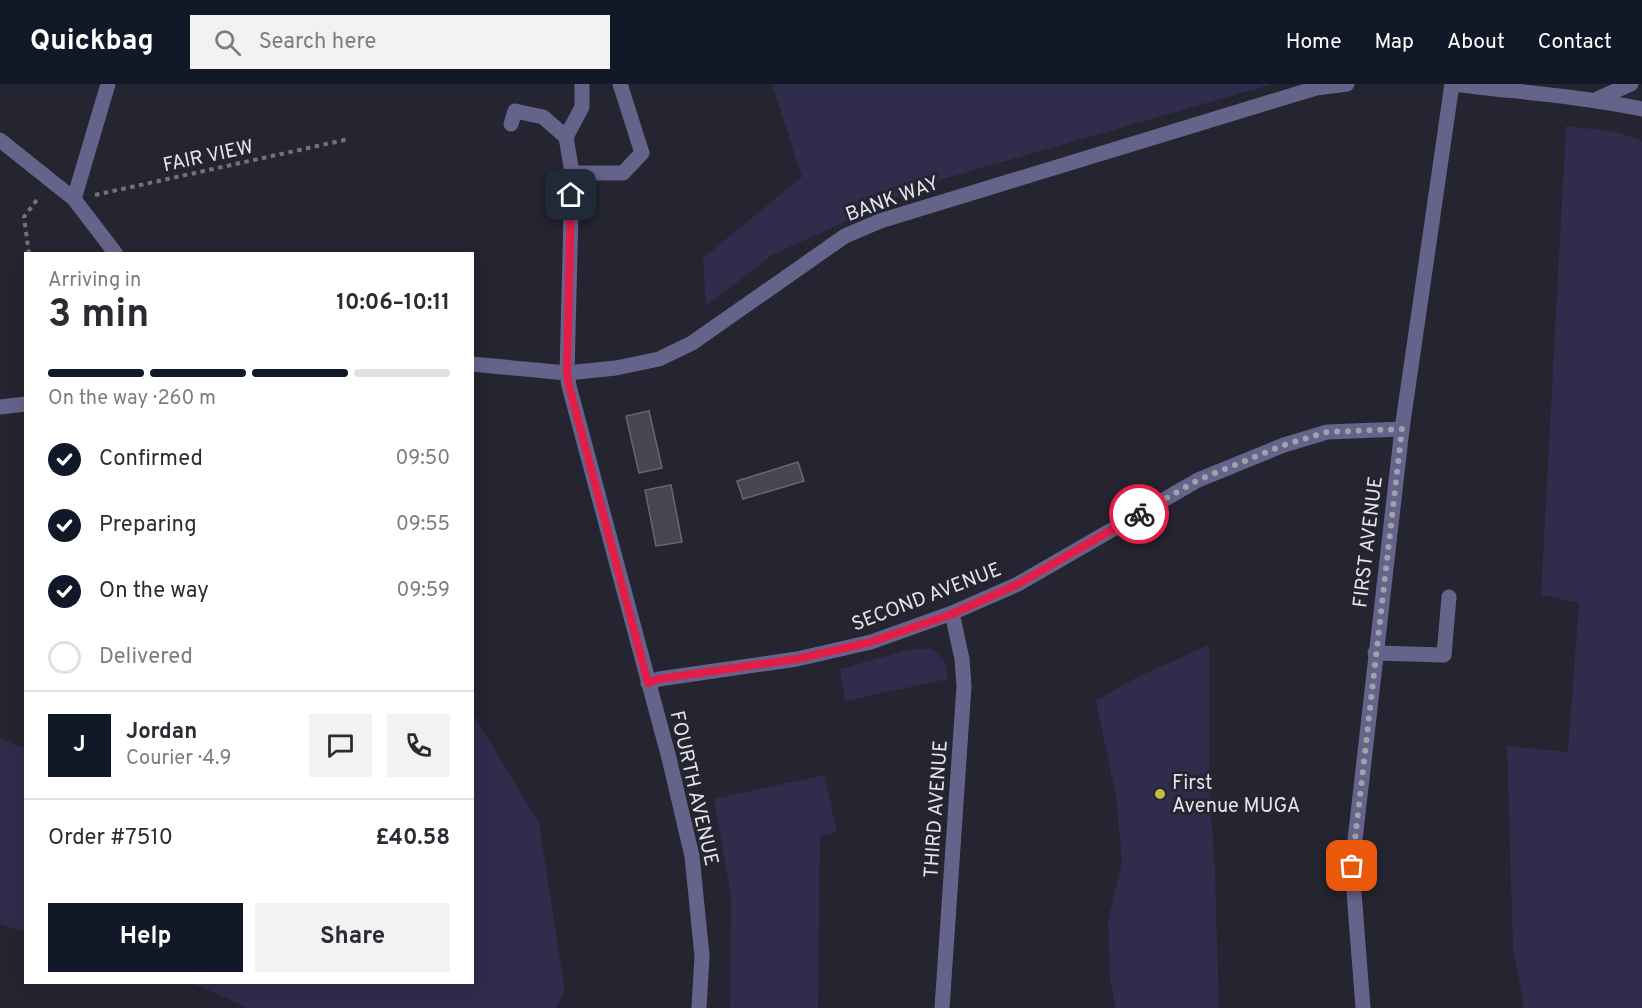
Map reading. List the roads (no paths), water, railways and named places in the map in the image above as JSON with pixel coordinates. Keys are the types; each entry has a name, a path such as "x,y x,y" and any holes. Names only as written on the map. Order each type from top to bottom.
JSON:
{"street":[{"path":"74,200 108,84"},
{"path":"511,124 515,111 543,117 566,137 582,107 582,84"},
{"path":"572,173 623,173 642,153 620,84"},
{"name":"BANK WAY","path":"474,364 567,373 616,368 659,359 692,343 845,236 880,221 1316,88 1347,84"},
{"path":"1453,84 1597,99 1642,109"},
{"name":"FIRST AVENUE","path":"1363,1008 1352,866 1402,429 1453,84"},
{"path":"1597,99 1631,84"},
{"name":"FOURTH AVENUE","path":"566,137 572,173 567,373 669,758 692,856 702,956 699,1008"},
{"path":"0,140 74,200 114,252"},
{"path":"0,408 24,404"},
{"name":"SECOND AVENUE","path":"648,683 659,679 797,659 871,642 952,614 1018,584 1198,480 1274,449 1327,432 1402,429"},
{"path":"1375,653 1444,655 1449,597"},
{"name":"THIRD AVENUE","path":"942,1008 964,686 962,659 952,614"}],"place":[{"name":"First Avenue MUGA","path":"1160,794"}]}
